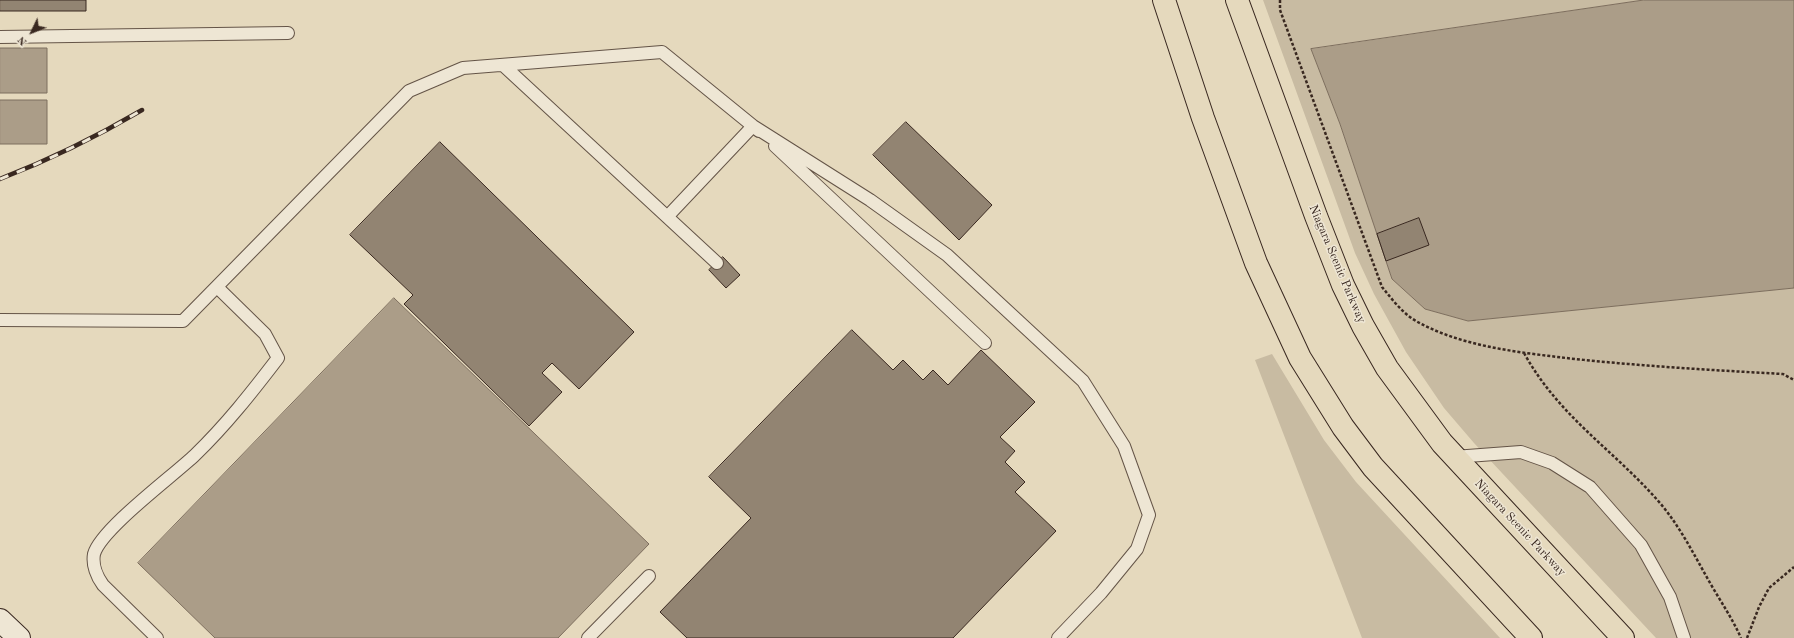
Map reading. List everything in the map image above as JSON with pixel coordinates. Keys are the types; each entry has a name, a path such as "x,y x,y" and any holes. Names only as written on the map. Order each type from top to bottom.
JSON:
{"highway":[{"path":"1164,0 1203,118 1256,263 1300,358 1343,427 1373,467 1532,638"},
{"name":"Niagara Scenic Parkway","path":"1237,0 1316,216 1353,308 1391,374 1427,425 1454,457 1623,638"}],"main road":[{"path":"0,620 19,638"}],"lane":[{"path":"0,37 288,33"},
{"path":"0,320 183,321 409,91 463,68 662,52 753,126 985,343"},
{"path":"503,64 717,263"},
{"path":"667,217 753,126"},
{"path":"753,126 870,200 947,254 1083,381 1124,446 1149,514 1137,549 1101,593 1058,638"},
{"path":"157,638 103,585 97,577 94,566 94,554 106,534 195,455 244,404 278,358 265,334 217,287"},
{"path":"1454,457 1521,452 1552,463 1590,487 1641,545 1670,597 1684,638"},
{"path":"588,638 648,576"}],"path":[{"path":"1280,0 1280,10 1382,287 1394,303 1415,320 1463,340 1524,353 1633,366 1784,374 1794,380"},
{"path":"1524,353 1535,373 1569,415 1643,485 1674,522 1727,608 1741,638"},
{"path":"1747,638 1759,607 1769,588 1794,567"}],"shaded area":[{"path":"1263,0 1644,0 1311,49 1340,124 1392,279 1425,309 1468,321 1794,288 1794,638 1656,638 1474,443 1444,408 1406,352 1374,294 1355,253"},
{"path":"1644,0 1794,0 1794,288 1468,321 1425,309 1392,279 1340,124 1311,49"},
{"path":"0,48 47,48 47,93 0,93"},
{"path":"0,100 47,100 47,144 0,144"},
{"path":"394,298 649,544 558,638 215,638 138,563"},
{"path":"1272,354 1324,440 1356,482 1500,638 1362,638 1255,360"}],"building":[{"path":"0,0 86,0 86,11 0,11"},
{"path":"906,122 992,205 959,240 873,155"},
{"path":"440,142 634,332 579,389 552,363 542,373 562,392 529,426 404,304 413,295 350,235"},
{"path":"1419,218 1429,245 1386,261 1377,234"},
{"path":"723,257 740,275 726,288 709,270"},
{"path":"852,330 893,370 903,360 923,380 933,370 948,385 981,350 1035,402 1000,437 1015,451 1005,462 1025,482 1015,492 1056,531 953,638 687,638 660,612 751,518 709,477"}],"railway":[{"path":"0,179 72,148 142,110"}]}
